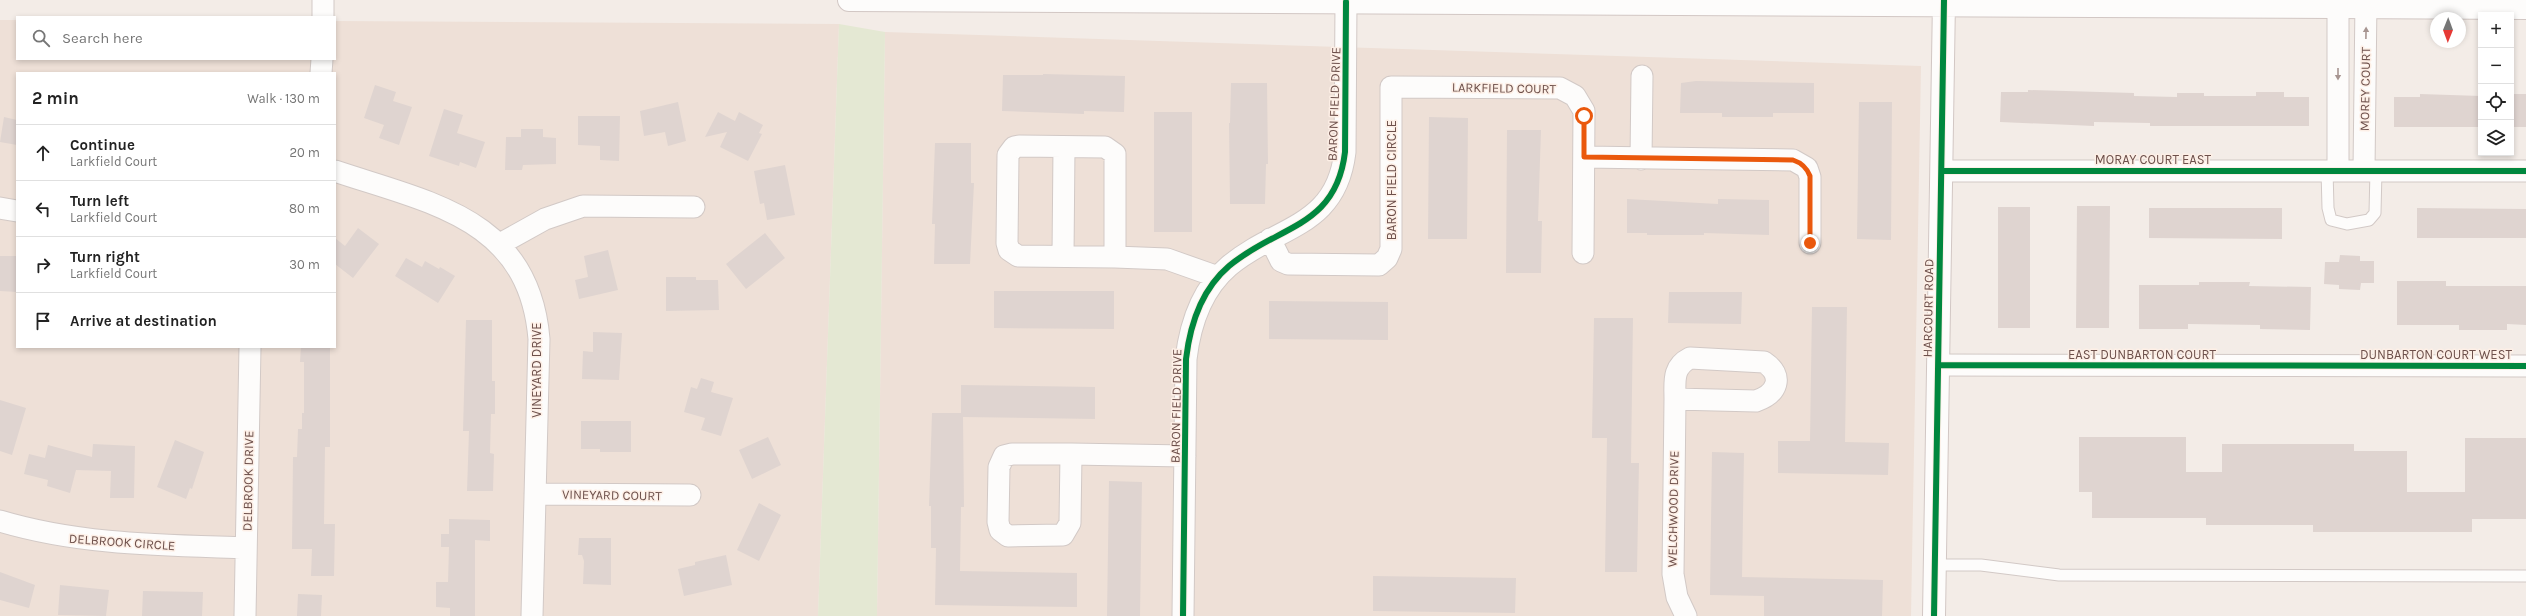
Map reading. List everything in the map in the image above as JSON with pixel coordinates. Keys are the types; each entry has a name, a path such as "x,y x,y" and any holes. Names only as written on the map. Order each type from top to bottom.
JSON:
{"main road":[{"path":"849,0 2366,4 2526,8"},
{"name":"HARCOURT ROAD","path":"1934,616 1944,3"}],"street":[{"path":"323,0 323,16"},
{"name":"BARON FIELD DRIVE","path":"1184,616 1185,456 1188,341 1202,302 1218,277 1239,257 1313,216 1330,196 1341,174 1345,152 1346,2"},
{"name":"MOREY COURT","path":"2332,170 2338,4"},
{"name":"MOREY COURT","path":"2366,4 2370,170"},
{"path":"321,72 322,60"},
{"path":"1641,159 1642,76"},
{"name":"BARON FIELD CIRCLE","path":"1270,239 1281,261 1288,264 1379,265 1387,258 1391,249 1391,87"},
{"name":"LARKFIELD COURT","path":"1391,87 1560,88 1568,90 1578,99 1584,111 1583,253"},
{"path":"1115,257 1115,154 1105,147 1019,146 1009,153 1007,243 1009,250 1018,256 1167,259 1218,277"},
{"path":"1063,256 1064,147"},
{"path":"1584,157 1797,161 1807,168 1810,176 1810,243"},
{"name":"VINEYARD DRIVE","path":"336,171 460,215 500,244 524,280 531,295 537,321 539,339 532,616"},
{"name":"MORAY COURT EAST","path":"1942,171 2526,171"},
{"path":"500,244 545,219 583,206 694,206"},
{"path":"0,208 16,210"},
{"name":"DELBROOK DRIVE","path":"245,616 250,348"},
{"name":"EAST DUNBARTON COURT","path":"1938,365 2346,365"},
{"name":"DUNBARTON COURT WEST","path":"2346,365 2526,366"},
{"name":"WELCHWOOD DRIVE","path":"1675,399 1673,574 1677,597 1686,616"},
{"path":"1071,454 1070,523 1066,532 1060,536 1008,536 1004,534 998,522 999,467 1001,460 1012,454 1071,454 1185,456"},
{"name":"VINEYARD COURT","path":"535,494 690,495"},
{"name":"DELBROOK CIRCLE","path":"0,521 52,535 86,540 246,548"}],"lane":[{"path":"2332,170 2328,208 2331,220 2347,224 2369,220 2375,213 2370,170"},
{"path":"1935,565 1981,565 2060,575 2526,576"}],"shaded area":[{"path":"0,20 16,20 16,60 336,60 336,21 839,24 818,616 0,616"},
{"path":"885,32 1921,66 1911,616 877,616"}],"green space":[{"path":"839,24 885,32 877,616 818,616"}],"building":[{"path":"1043,74 1125,76 1124,112 1084,111 1084,114 1002,111 1003,75"},
{"path":"1696,81 1814,83 1814,113 1773,113 1773,117 1722,117 1722,113 1680,113 1681,83"},
{"path":"1231,83 1267,83 1268,164 1266,164 1265,204 1230,204 1229,123"},
{"path":"375,85 396,92 393,101 412,107 399,145 379,138 384,125 364,118"},
{"path":"2028,90 2134,93 2134,96 2177,97 2177,93 2204,93 2204,96 2256,96 2256,92 2284,92 2284,97 2309,97 2309,126 2150,126 2150,123 2094,122 2094,126 2000,122 2001,92 2028,92"},
{"path":"2420,94 2478,96 2478,127 2394,127 2394,97 2420,97"},
{"path":"2514,94 2526,94 2526,127 2514,127"},
{"path":"678,102 686,141 668,146 665,132 644,136 640,111"},
{"path":"1859,102 1892,102 1891,240 1857,239"},
{"path":"444,109 463,115 457,133 485,142 476,168 460,162 459,166 429,156"},
{"path":"718,112 735,121 739,112 763,125 759,133 762,134 748,161 720,147 727,132 705,137"},
{"path":"1154,112 1192,112 1192,232 1154,232"},
{"path":"578,116 620,116 619,161 600,160 600,146 578,145"},
{"path":"4,117 16,120 16,145 0,142"},
{"path":"1429,117 1468,118 1467,239 1428,239"},
{"path":"521,129 543,129 543,137 556,138 556,164 523,165 522,170 505,170 506,137 521,137"},
{"path":"1507,130 1541,130 1538,221 1542,221 1541,273 1506,273"},
{"path":"935,143 971,143 971,183 974,183 970,264 934,264 935,224 932,224"},
{"path":"785,165 795,215 767,220 764,203 760,204 754,171"},
{"path":"1627,199 1718,204 1718,199 1769,200 1769,235 1704,233 1704,235 1647,235 1647,233 1627,233"},
{"path":"2077,206 2110,206 2109,328 2076,328"},
{"path":"1998,207 2030,207 2030,328 1998,328"},
{"path":"2149,208 2282,208 2282,239 2149,238"},
{"path":"2417,208 2526,209 2526,238 2417,238"},
{"path":"358,228 379,244 353,278 336,265 336,239 345,246"},
{"path":"765,233 785,258 746,289 726,264"},
{"path":"608,250 618,290 579,299 575,280 588,277 584,256"},
{"path":"2340,255 2360,256 2360,261 2374,261 2374,283 2361,283 2360,290 2339,289 2339,285 2324,284 2325,262 2339,262"},
{"path":"0,256 16,256 16,292 0,291"},
{"path":"406,258 422,267 425,261 439,269 440,267 455,276 438,303 395,276"},
{"path":"666,277 696,277 696,280 718,280 719,310 666,311"},
{"path":"2397,281 2446,281 2446,286 2526,286 2526,325 2507,324 2507,330 2459,330 2459,325 2397,325"},
{"path":"2199,282 2250,282 2249,286 2311,287 2310,330 2260,329 2260,325 2188,324 2188,329 2139,329 2139,285 2199,285"},
{"path":"994,291 1114,291 1114,329 994,328"},
{"path":"1669,292 1742,292 1741,324 1668,323"},
{"path":"1269,301 1388,302 1388,340 1269,339"},
{"path":"1812,307 1847,307 1845,442 1889,443 1888,475 1778,473 1778,441 1810,441"},
{"path":"1594,318 1633,318 1631,463 1639,463 1637,572 1605,572 1607,438 1592,438"},
{"path":"466,320 492,320 492,381 495,381 495,414 491,414 490,453 494,454 493,491 467,491 469,431 463,431"},
{"path":"593,332 622,333 619,380 582,379 583,351 593,352"},
{"path":"301,348 330,348 330,447 325,447 324,524 335,524 334,576 311,576 312,549 292,549 293,457 297,457 298,429 302,429 302,413 304,413 304,362 300,362"},
{"path":"701,378 714,382 711,392 733,398 721,436 701,430 705,418 684,412 691,387 697,389"},
{"path":"961,385 1095,387 1095,419 963,417 964,507 961,507 960,571 1077,573 1077,607 935,605 936,548 931,548 931,506 929,506 932,413 961,413"},
{"path":"0,400 26,408 12,455 0,451"},
{"path":"581,421 631,421 631,452 600,452 600,449 581,449"},
{"path":"768,437 781,465 752,479 739,450"},
{"path":"2079,437 2186,437 2186,472 2222,472 2222,444 2354,444 2354,451 2407,451 2407,492 2465,492 2465,438 2526,438 2526,519 2472,519 2472,532 2313,532 2313,525 2206,525 2206,518 2092,518 2092,492 2079,492"},
{"path":"175,440 204,452 192,489 190,488 186,499 157,487"},
{"path":"93,444 135,446 134,498 110,498 111,471 76,470 70,493 47,486 48,480 24,474 29,454 45,458 48,445 92,457"},
{"path":"1712,452 1744,453 1742,577 1883,580 1882,616 1764,616 1764,596 1710,595"},
{"path":"1109,481 1142,482 1140,616 1107,616"},
{"path":"759,503 781,515 759,561 737,550"},
{"path":"449,519 490,520 490,541 475,540 475,616 450,616 450,608 436,607 436,582 448,582 449,547 441,547 441,534 449,534"},
{"path":"579,538 611,538 611,585 583,584 584,561 582,555 578,555"},
{"path":"726,555 732,585 684,596 678,569 695,565 695,562"},
{"path":"0,572 35,585 29,608 0,600"},
{"path":"1373,576 1516,578 1515,613 1373,611"},
{"path":"60,585 109,590 106,616 58,615"},
{"path":"143,591 203,592 202,616 142,616"},
{"path":"298,594 322,595 321,616 297,616"}],"cycle path":[{"path":"1934,616 1944,0"},
{"path":"1183,616 1186,359 1194,321 1211,285 1229,266 1248,252 1302,222 1317,211 1330,196 1339,177 1345,152 1346,2"},
{"path":"1942,171 2526,171"},
{"path":"1939,365 2526,366"}],"route":[{"path":"1584,116 1584,157 1793,160 1800,163 1807,168 1810,176 1810,243"}]}
